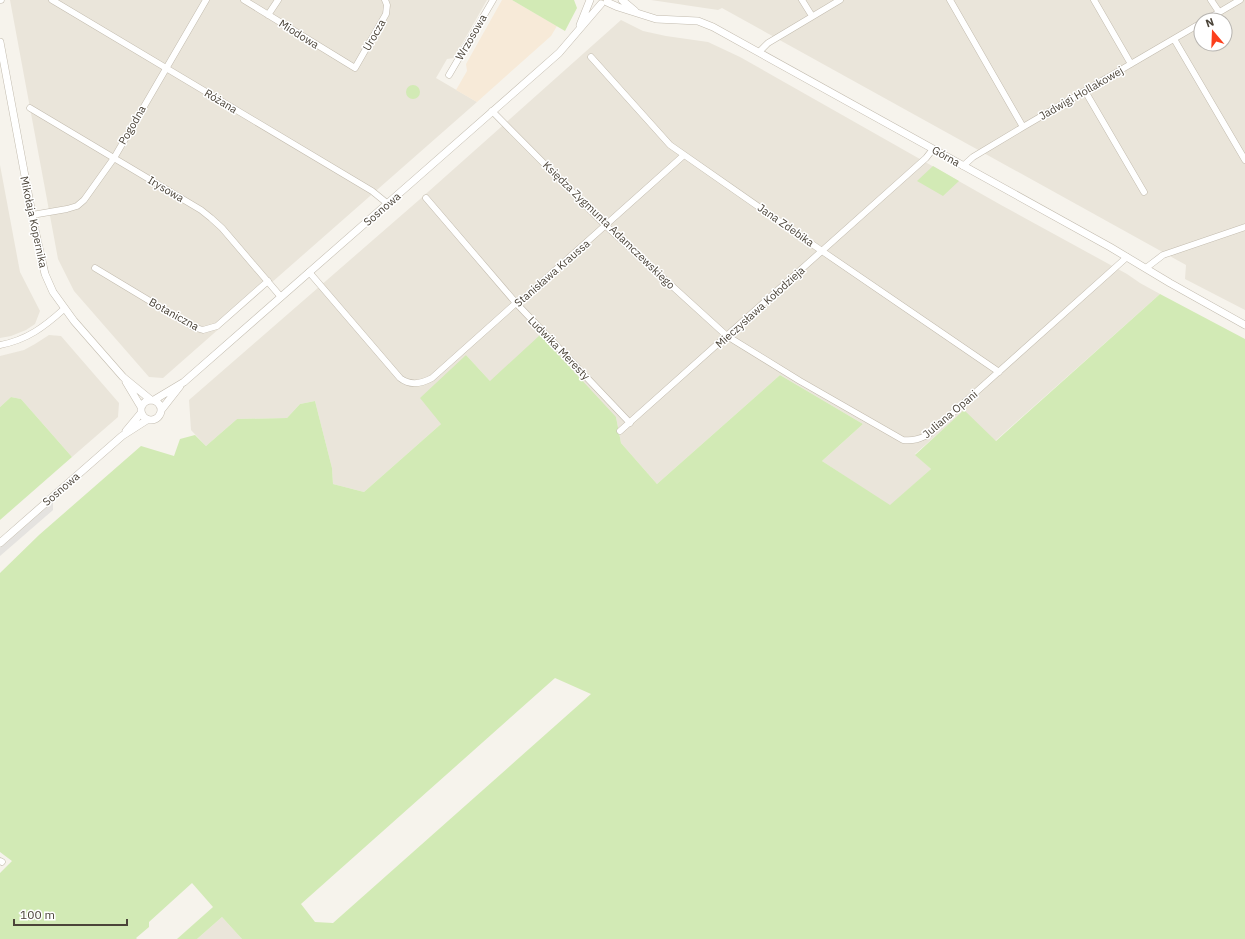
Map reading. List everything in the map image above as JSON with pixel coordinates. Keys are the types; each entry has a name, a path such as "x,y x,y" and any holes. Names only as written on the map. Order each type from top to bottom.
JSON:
{"street":[{"name":"Różana","path":"52,0 372,191 388,204"},
{"name":"Pogodna","path":"32,214 67,209 76,206 84,200 114,158 165,68 206,0"},
{"name":"Miodowa","path":"244,0 355,68"},
{"path":"268,15 278,0"},
{"name":"Urocza","path":"355,68 386,14 387,5 385,0"},
{"name":"Wrzosowa","path":"449,75 494,0"},
{"name":"Górna","path":"591,0 595,3 606,2 656,19 698,21 713,27 1245,324"},
{"name":"Sosnowa","path":"577,33 591,0"},
{"name":"Górna","path":"622,0 638,13"},
{"path":"802,0 812,16"},
{"path":"759,52 768,43 840,0"},
{"path":"950,0 1023,127"},
{"path":"1094,0 1131,64"},
{"path":"1211,0 1219,12 1240,0"},
{"name":"Sosnowa","path":"162,409 184,382 558,53 606,2"},
{"name":"Jadwigi Hollakowej","path":"963,166 974,157 1023,127 1193,28"},
{"path":"1174,39 1245,160"},
{"name":"Mikołaja Kopernika","path":"0,42 32,214 45,274 53,292 64,309 123,377 152,400"},
{"name":"Jana Zdebika","path":"591,58 670,145 999,372"},
{"path":"1086,91 1144,192"},
{"name":"Irysowa","path":"30,108 212,218 281,297"},
{"name":"Księdza Zygmunta Adamczewskiego","path":"492,111 606,226 727,336"},
{"name":"Mieczysława Kołodzieja","path":"620,431 926,158 933,149"},
{"name":"Stanisława Kraussa","path":"309,272 400,378 405,382 415,384 425,382 432,378 516,303 524,298 684,155"},
{"name":"Ludwika Meresty","path":"426,198 516,303 630,423"},
{"path":"1146,268 1163,255 1245,227"},
{"name":"Juliana Opani","path":"727,336 800,381 903,440 913,441 921,439 929,434 1127,257"},
{"name":"Botaniczna","path":"94,268 193,327 203,330 217,326 268,281"},
{"path":"0,345 15,342 30,336 64,309"},
{"name":"Mikołaja Kopernika","path":"123,377 141,410"},
{"name":"Sosnowa","path":"152,400 184,382"},
{"path":"152,400 159,404 162,409 161,415 156,420 147,420 141,410 145,402 152,400"},
{"name":"Sosnowa","path":"122,436 141,410"},
{"name":"Sosnowa","path":"0,543 122,436 147,420"}],"shaded area":[{"path":"10,0 487,0 454,58 447,59 436,78 477,102 163,378 149,377 74,291 58,259"},
{"path":"502,0 512,0 557,26 551,36 477,102 456,90 467,71 466,64"},
{"path":"651,0 1245,0 1245,310 1185,279 1186,265 722,8 718,10"},
{"path":"621,20 643,31 708,42 740,57 1001,205 1127,274 1160,294 995,441 964,411 915,454 931,469 890,506 822,461 863,424 780,375 657,484 621,443 616,417 490,381 466,355 441,424 364,492 333,484 332,468 315,401 300,404 287,418 237,419 206,446 191,430 189,400 419,200"},
{"path":"0,165 20,272 40,311 35,324 26,330 11,336 0,338"},
{"path":"49,335 61,336 119,403 118,417 72,457 21,399 11,397 0,407 0,356 24,350"},
{"path":"53,502 53,510 0,556 0,548"},
{"path":"222,917 242,939 197,939"}],"green space":[{"path":"512,0 574,0 577,8 565,31"},
{"path":"413,85 418,87 420,92 418,97 413,99 408,97 406,92 408,87"},
{"path":"933,166 959,181 943,196 917,181"},
{"path":"1160,294 1245,339 1245,939 242,939 222,917 197,939 177,939 213,907 192,883 149,922 149,927 136,938 137,939 0,939 0,873 12,861 0,852 0,573 39,535 141,446 174,456 180,439 195,435 206,446 237,419 287,418 300,404 315,401 332,468 333,484 364,492 441,424 420,398 466,355 490,381 540,335 616,417 621,443 657,484 780,375 863,424 822,461 890,505 931,469 915,455 964,410 996,441","holes":["555,678 591,694 333,923 315,922 301,904"]},
{"path":"11,397 21,399 72,457 0,520 0,407"}]}
